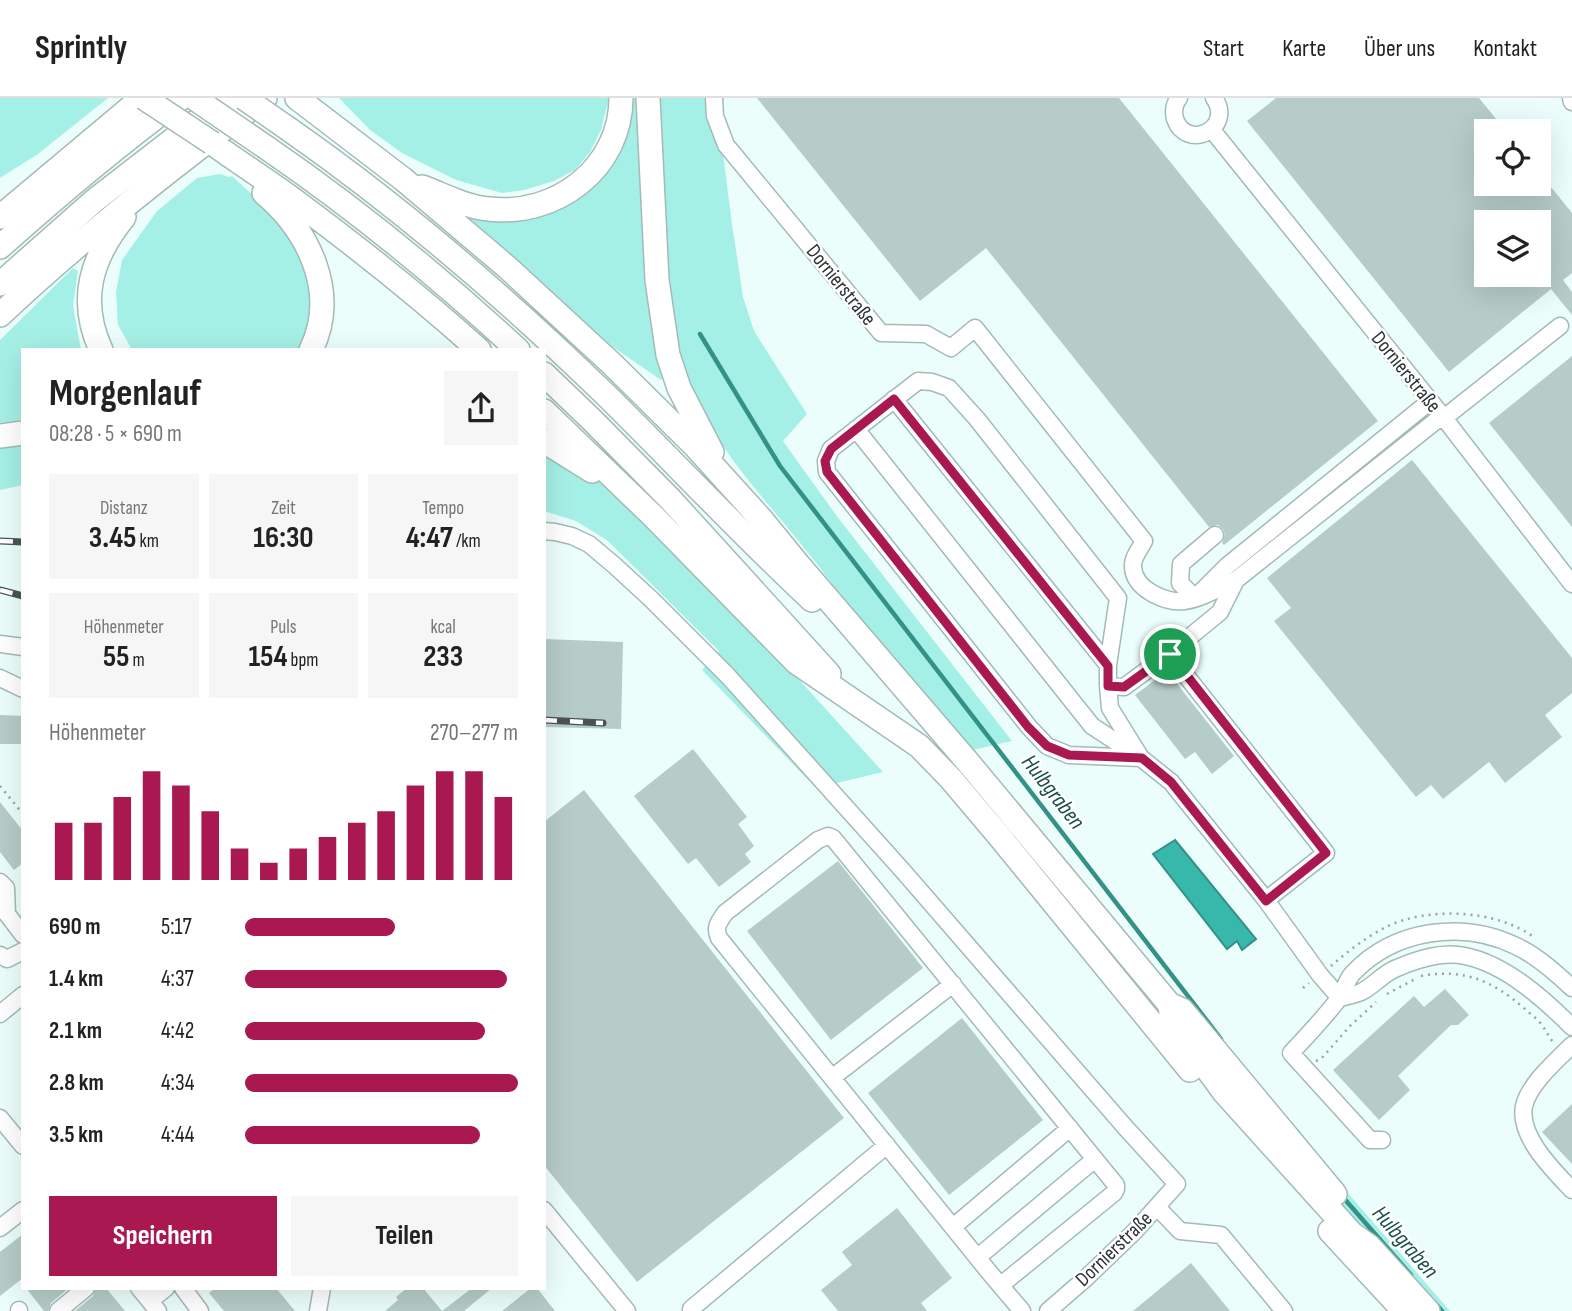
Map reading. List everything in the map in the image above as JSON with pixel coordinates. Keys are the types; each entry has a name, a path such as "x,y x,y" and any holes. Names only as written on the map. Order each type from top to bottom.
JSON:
{"highway":[{"path":"0,217 143,98 218,147 231,165 241,168 294,200 382,268 477,348"},
{"path":"0,247 81,177 181,98"},
{"path":"194,98 353,211 516,348"},
{"path":"0,284 95,200 227,98"},
{"path":"244,98 373,191 490,288 558,350 817,605 905,701 967,761"},
{"path":"0,315 66,254 142,190 265,98"},
{"path":"403,179 479,208 517,210 545,203 570,192 603,159 618,125 621,98"},
{"path":"648,98 655,254 668,355 691,413 729,482"},
{"path":"306,104 403,179 489,251 639,389 729,482 1170,1005 1172,1021 1262,1132 1365,1270 1404,1311"},
{"path":"241,168 283,212 312,255 322,296 321,314 312,348"},
{"path":"0,200 36,185"},
{"path":"100,348 91,320 90,284 95,265 110,235 142,190"},
{"path":"546,376 671,500 855,701"},
{"path":"546,413 634,497 796,662 919,746 1352,1234 1369,1246 1428,1311"},
{"path":"0,436 21,433"},
{"path":"546,443 634,497"}],"street":[{"name":"Dornierstraße","path":"714,98 715,116 726,145 881,333 926,334 951,348 975,328 1144,541 1132,565 1142,586 1165,598 1182,601 1195,598"},
{"path":"1179,98 1173,114 1178,126 1187,134 1200,135 1212,130 1218,121 1219,111 1214,98"},
{"name":"Dornierstraße","path":"1212,130 1443,417 1572,584"},
{"path":"1195,598 1236,580 1560,326"},
{"path":"918,382 932,382 950,388 1118,598 1108,666 1110,708 1142,758 1069,755 1047,746 1028,727 827,472 825,461 831,449 918,382"},
{"path":"894,399 1108,666"},
{"path":"1195,598 1227,566 1429,402"},
{"path":"856,429 1092,726 1142,758 1171,782 1340,998"},
{"name":"Dornierstraße","path":"546,531 572,536 589,544 651,599 728,676 1178,1184 1136,1231 1048,1311"},
{"path":"1195,598 1180,583 1181,564 1215,535"},
{"path":"1108,686 1124,687 1170,654 1220,612 1236,580"},
{"path":"0,644 21,647"},
{"path":"1170,654 1326,853 1266,901"},
{"path":"0,678 21,688"},
{"path":"1001,1285 1114,1193 1116,1185 834,838 828,836 818,840 725,913 717,924 716,931 719,938 953,1227 1001,1285 1023,1311"},
{"path":"0,882 6,888 4,915 21,933"},
{"path":"1382,1140 1370,1140 1291,1053 1340,998 1351,975 1373,956 1392,944 1415,936 1441,930 1473,932 1516,946 1544,964 1572,988"},
{"path":"0,955 7,959 21,952"},
{"path":"1340,998 1362,992 1392,970 1414,960 1441,955 1463,955 1484,961 1532,991 1572,1027"},
{"path":"833,1077 953,984"},
{"path":"0,1014 21,997"},
{"path":"1568,1049 1531,1091 1524,1106 1529,1134 1536,1149 1572,1190"},
{"path":"0,1118 21,1144"},
{"path":"953,1227 1070,1128"},
{"path":"691,1309 887,1145"},
{"path":"978,1257 1095,1159"},
{"path":"1157,1206 1181,1231 1222,1235 1284,1311"},
{"path":"0,1228 21,1212"},
{"path":"546,1212 627,1311"},
{"path":"58,1311 84,1290"},
{"path":"141,1290 154,1306 165,1290"},
{"path":"184,1290 200,1311"},
{"path":"318,1311 322,1290"}],"path":[{"path":"0,786 21,812"},
{"path":"1304,1068 1321,1059 1350,1026 1398,986 1419,977 1439,973 1468,976 1498,989 1541,1023 1547,1035 1568,1049"}],"shaded area":[{"path":"0,98 108,98 38,154 0,178"},
{"path":"339,98 609,98 601,130 590,152 575,170 554,181 502,193 456,180 402,153 370,130"},
{"path":"632,98 642,98 665,375 661,380 613,347 455,207 512,220 547,214 585,193 630,121"},
{"path":"658,98 716,98 743,297 754,331 807,414 783,441 836,515 1012,741 960,753 813,559 741,470 709,423 685,372 672,316 666,258"},
{"path":"220,174 232,176 265,207 293,243 307,272 311,307 300,348 131,348 118,325 116,292 122,260 157,211 197,178"},
{"path":"73,268 78,271 73,306 81,348 21,348 21,420 0,423 0,340"},
{"path":"21,442 21,485 0,490 0,445"},
{"path":"546,450 595,479 630,506 783,662 883,772 816,788 702,670 719,651 608,541 576,521 546,512"},
{"path":"1175,840 1256,939 1242,950 1237,941 1227,949 1153,854"},
{"path":"1284,1123 1299,1130 1327,1169 1450,1311 1433,1311 1280,1141"}],"building":[{"path":"757,98 1119,98 1378,421 1224,545 1223,529 1218,525 1209,527 986,248 920,301"},
{"path":"1276,98 1479,98 1496,119 1474,119 1474,196 1551,196 1551,187 1572,213 1572,273 1563,280 1572,292 1572,315 1551,289 1449,372 1247,121"},
{"path":"1572,356 1572,527 1489,423"},
{"path":"1412,460 1572,658 1572,693 1545,715 1562,737 1505,783 1489,762 1443,799 1431,785 1416,797 1274,621 1291,608 1267,578"},
{"path":"546,639 623,642 621,729 546,727"},
{"path":"1167,671 1234,756 1212,774 1195,752 1185,759 1135,695"},
{"path":"0,715 21,716 21,744 0,744"},
{"path":"693,749 747,817 738,824 754,846 745,854 751,862 719,887 696,858 688,864 634,796"},
{"path":"584,790 844,1118 637,1282 546,1168 546,820"},
{"path":"0,802 21,828 21,865 14,870 0,852"},
{"path":"838,861 923,968 831,1040 747,931"},
{"path":"1445,989 1469,1015 1458,1025 1451,1025 1398,1076 1410,1090 1379,1120 1333,1070 1414,996 1424,1007"},
{"path":"962,1018 1043,1120 949,1195 868,1093"},
{"path":"1572,1104 1572,1164 1542,1132"},
{"path":"897,1208 952,1278 921,1303 927,1311 838,1311 821,1290 852,1265 842,1252"},
{"path":"21,1236 21,1280 0,1296 0,1252"},
{"path":"1191,1263 1230,1311 1133,1311"},
{"path":"28,1290 67,1290 51,1303 48,1311 44,1311"},
{"path":"95,1290 108,1290 125,1311 75,1311 93,1296"},
{"path":"213,1290 278,1290 295,1311 224,1311 209,1293"},
{"path":"405,1290 425,1290 442,1311 385,1311 398,1300 396,1297"},
{"path":"469,1290 490,1290 464,1311 442,1311"},
{"path":"528,1290 539,1290 555,1311 502,1311"}],"waterway":[{"name":"Hulbgraben","path":"700,334 780,466 1221,1039"},
{"name":"Hulbgraben","path":"1341,1195 1411,1275"},
{"name":"Hulbgraben","path":"1435,1303 1442,1311"}],"railway":[{"path":"0,541 21,542"},
{"path":"0,590 21,595"},
{"path":"546,720 603,723"}],"route":[{"path":"894,399 1108,666 1108,686 1124,687 1170,654 1326,853 1266,901 1171,782 1142,758 1069,755 1047,746 1028,727 827,472 825,461 831,449 894,399"}]}
